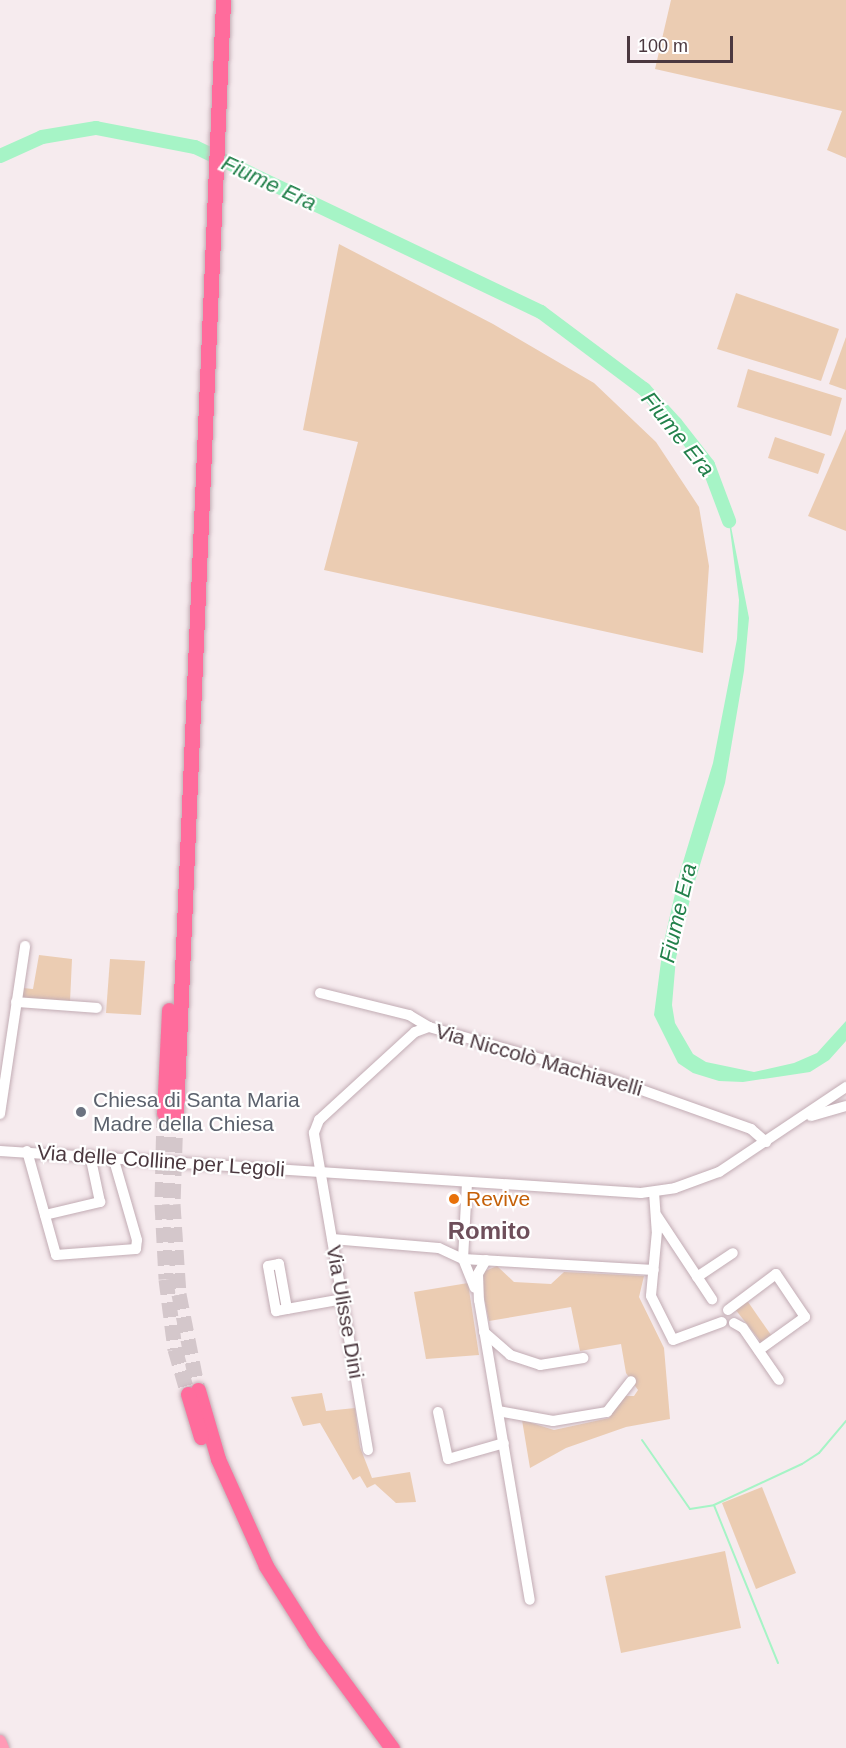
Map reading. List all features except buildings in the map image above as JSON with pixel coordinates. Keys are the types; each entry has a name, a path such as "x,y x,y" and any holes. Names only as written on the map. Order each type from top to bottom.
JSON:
{"highway":[{"path":"170,1113 205,304 214,0"},
{"path":"205,304 223,0"},
{"path":"381,1748 318,1665 261,1575 214,1473 193,1392 234,1501 266,1566 314,1642 392,1748"}],"main road":[{"path":"0,1741 3,1748"}],"street":[{"path":"0,1114 25,946"},
{"path":"320,993 409,1015 429,1027"},
{"path":"16,1002 97,1008"},
{"name":"Via Niccolò Machiavelli","path":"321,1173 314,1139 319,1120 415,1032 429,1027 688,1104 751,1129 761,1145"},
{"path":"761,1145 846,1087"},
{"path":"797,1122 846,1106"},
{"name":"Via delle Colline per Legoli","path":"0,1152 27,1151 90,1155 603,1192 654,1192 719,1172 761,1145"},
{"path":"27,1151 56,1255 136,1249 137,1240 113,1157"},
{"path":"45,1215 100,1202 90,1155"},
{"name":"Via Ulisse Dini","path":"321,1173 368,1450"},
{"path":"467,1182 463,1258 479,1300"},
{"path":"654,1192 657,1216 651,1296 673,1340 722,1322 726,1325 734,1323"},
{"path":"657,1216 712,1299"},
{"path":"332,1239 439,1248 463,1258 654,1270"},
{"path":"697,1277 733,1253"},
{"path":"486,1260 478,1274 479,1300 530,1600"},
{"path":"722,1322 721,1314 776,1274 805,1317 759,1350"},
{"path":"287,1309 343,1299"},
{"path":"728,1310 736,1315 734,1323"},
{"path":"734,1323 759,1350 779,1380"},
{"path":"484,1332 510,1355 540,1365 583,1358"},
{"path":"498,1411 553,1421 607,1412 631,1381"},
{"path":"438,1412 448,1459 504,1443"}],"shaded area":[{"path":"671,0 846,0 846,158 827,150 842,111 655,69"},
{"path":"339,244 493,324 594,383 656,442 699,507 709,566 703,653 324,570 358,442 303,430"},
{"path":"736,293 839,329 821,381 717,349"},
{"path":"846,337 846,390 829,384"},
{"path":"748,369 842,398 831,436 737,407"},
{"path":"846,429 846,531 808,516"},
{"path":"775,437 825,454 818,474 768,458"},
{"path":"39,955 72,959 70,1002 23,998 23,988 33,989"},
{"path":"110,959 145,961 141,1015 106,1013"},
{"path":"497,1266 514,1282 551,1284 564,1272 644,1276 639,1297 664,1348 670,1419 626,1427 566,1448 530,1468 522,1420 554,1430 609,1418 625,1396 634,1396 638,1390 626,1373 621,1344 580,1351 571,1307 489,1321 481,1282 485,1271"},
{"path":"468,1283 479,1355 426,1359 414,1292"},
{"path":"746,1299 771,1335 761,1342 735,1309"},
{"path":"322,1393 326,1411 355,1408 360,1447 372,1478 410,1472 416,1502 396,1503 375,1484 367,1488 360,1476 353,1480 320,1423 303,1426 291,1397"},
{"path":"762,1487 796,1573 756,1589 722,1503"},
{"path":"725,1551 741,1628 621,1653 605,1576"}],"water":[{"path":"727,506 749,618 744,671 725,783 692,891 676,958 672,1005 675,1023 693,1054 706,1062 754,1072 794,1063 817,1053 846,1021 846,1041 829,1060 810,1072 743,1082 719,1081 693,1073 678,1063 654,1015 663,946 680,872 713,763 737,639 739,600"}],"waterway":[{"name":"Fiume Era","path":"0,156 42,137 96,128 195,147 541,312 644,389 676,424 708,465 729,521"},
{"path":"778,1663 714,1505 802,1464 819,1453 846,1421"},
{"path":"642,1440 690,1509 714,1505"}],"tunnel":[{"path":"164,1113 162,1204 166,1279 175,1349 188,1394"},
{"path":"176,1114 173,1204 179,1294 198,1390"}],"place":[{"name":"Chiesa di Santa Maria Madre della Chiesa","path":"81,1112"},
{"name":"Revive","path":"454,1199"}],"district":[{"name":"Romito","path":"489,1231"}]}
